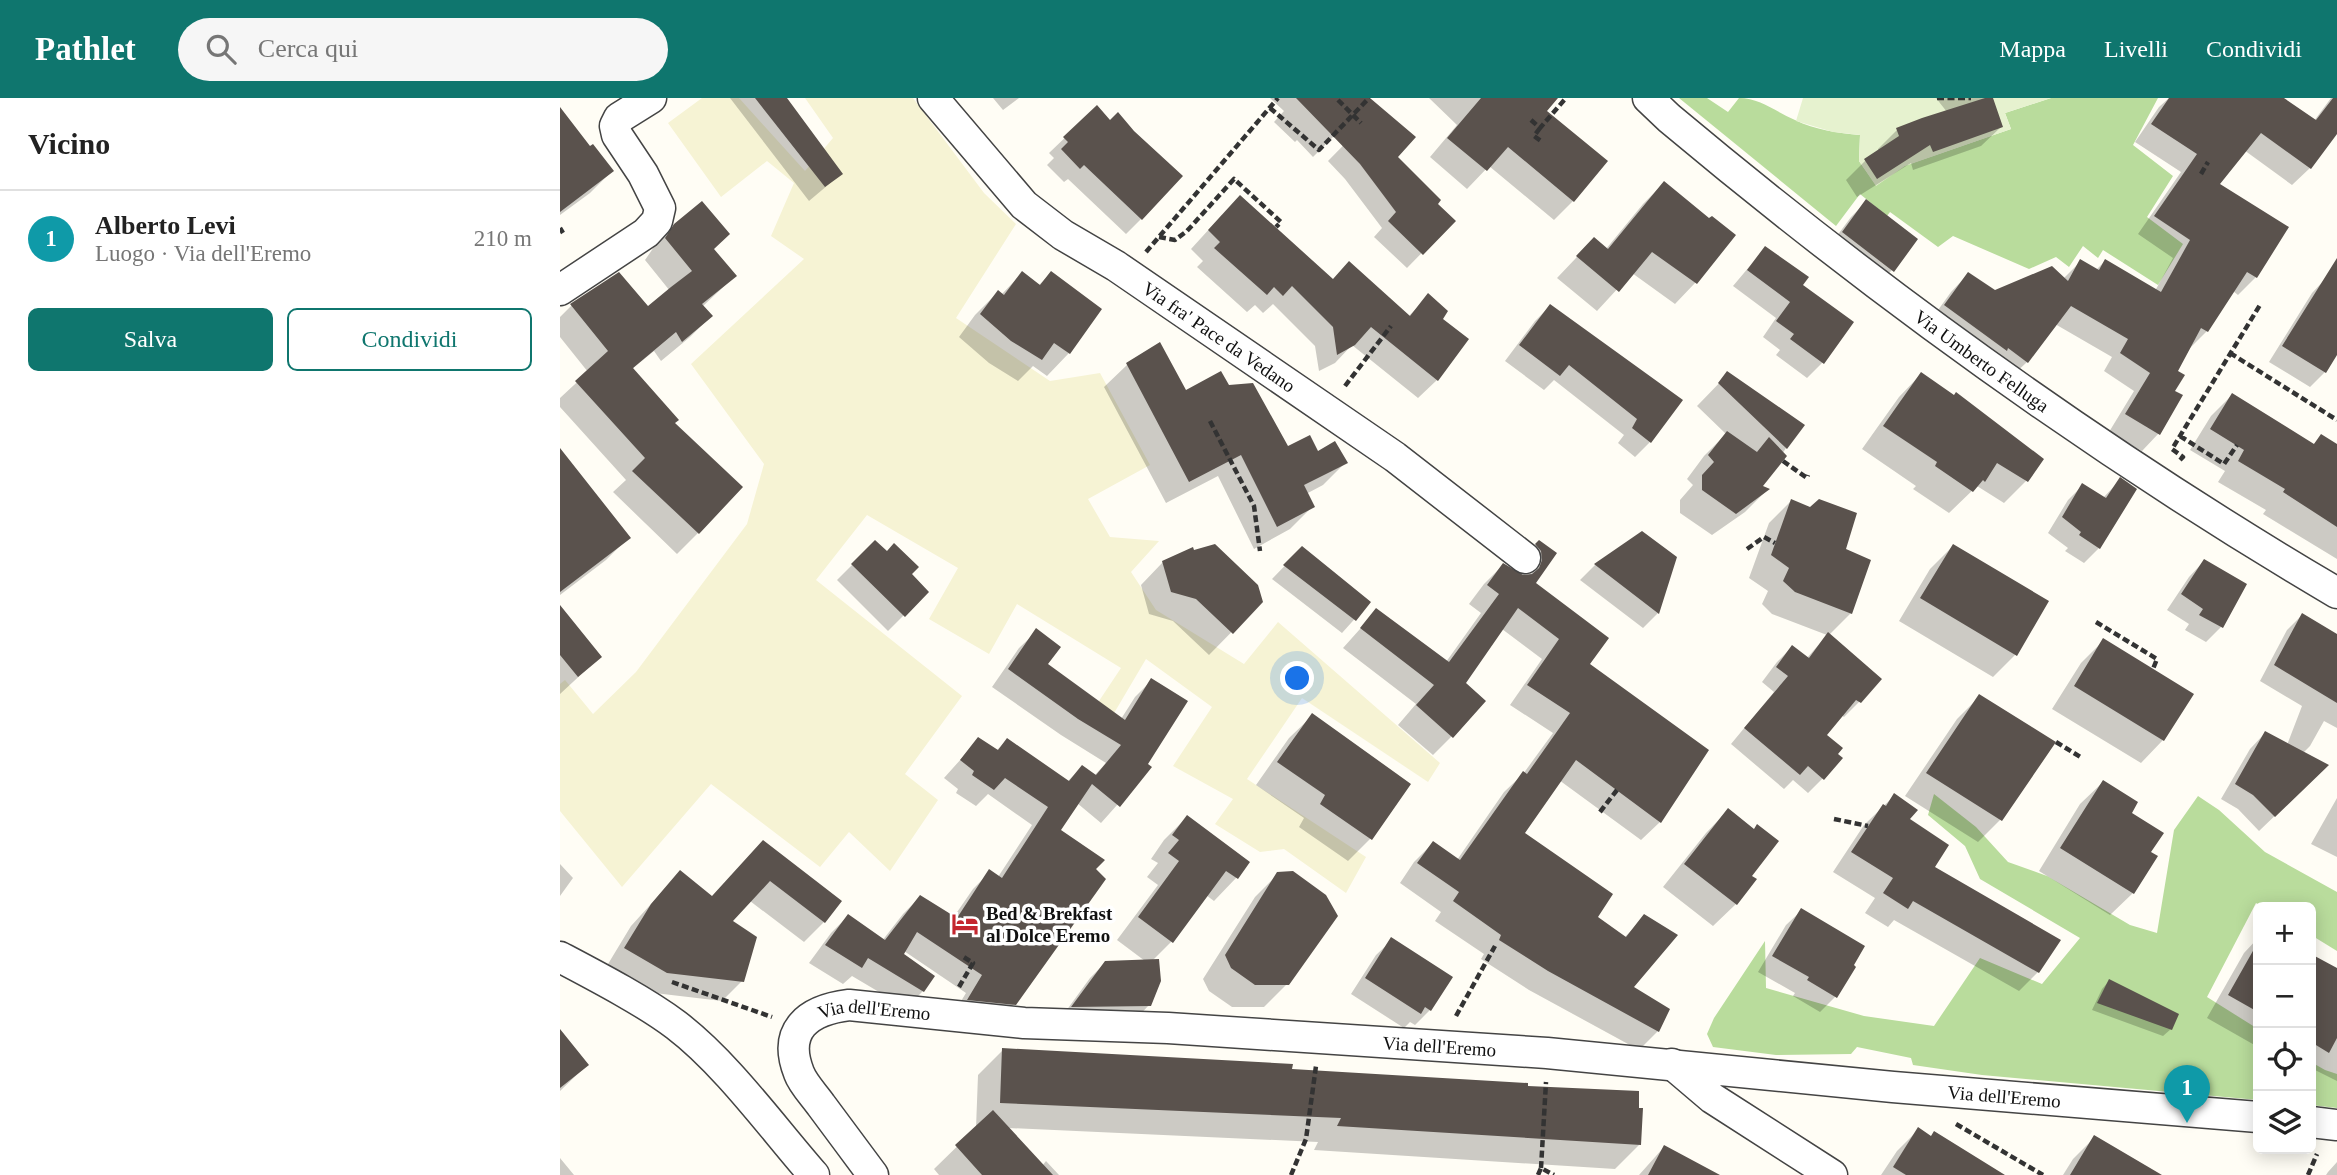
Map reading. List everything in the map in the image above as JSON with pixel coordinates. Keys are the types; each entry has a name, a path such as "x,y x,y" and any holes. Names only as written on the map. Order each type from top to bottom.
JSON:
{"street":[{"name":"Via fra' Pace da Vedano","path":"933,98 1024,205 1063,235 1127,274 1395,457 1525,558"},
{"name":"Via Umberto Felluga","path":"1648,98 1679,127 1815,237 1991,368 2164,486 2337,593"},
{"path":"560,290 646,233 657,220 660,208 643,174 617,135 615,126 618,118 639,101"},
{"path":"560,957 675,1024 710,1055 814,1175"},
{"name":"Via dell'Eremo","path":"873,1175 800,1075 793,1050 800,1028 811,1015 829,1007 849,1005 1024,1023 1320,1037 1547,1053 1893,1087 2253,1116"},
{"path":"1672,1064 1712,1098 1832,1175"},
{"path":"2316,1123 2337,1125"}],"path":[{"path":"1127,274 1278,98"},
{"path":"1269,108 1319,150 1369,98"},
{"path":"1541,141 1534,136 1566,98"},
{"path":"1937,98 1971,98"},
{"path":"1338,100 1361,123"},
{"path":"1531,120 1540,128"},
{"path":"2201,174 2208,162"},
{"path":"1159,237 1175,240 1187,231 1234,179 1281,222 1276,228"},
{"path":"2179,463 2183,457 2172,449 2260,306"},
{"path":"1326,412 1391,326"},
{"path":"2230,353 2337,420"},
{"path":"1210,421 1254,506 1260,551"},
{"path":"2180,436 2224,464 2237,445"},
{"path":"1783,461 1807,478 1808,475"},
{"path":"1747,549 1764,537 1775,543"},
{"path":"2096,622 2157,659 2153,669"},
{"path":"2056,742 2082,758"},
{"path":"1600,811 1617,790"},
{"path":"1835,819 1868,826"},
{"path":"1440,1046 1495,946"},
{"path":"954,995 974,963 961,956"},
{"path":"664,980 800,1028"},
{"path":"1291,1175 1306,1139 1320,1037"},
{"path":"1538,1175 1541,1168 1547,1053"},
{"name":"Via dell'Eremo","path":"1951,1121 2043,1175"},
{"path":"1541,1168 1554,1175"}],"shaded area":[{"path":"702,98 739,98 805,171 833,138 805,98 913,98 984,193 1016,224 956,318 1050,381 1100,373 1150,465 1088,499 1110,537 1159,541 1131,572 1156,610 1244,664 1278,622 1440,763 1428,782 1302,698 1247,779 1366,857 1346,893 1284,849 1260,852 1215,824 1233,799 1173,766 1212,707 1146,659 1107,725 1089,716 1121,668 1017,604 989,654 929,619 958,568 867,515 816,580 962,696 905,774 938,800 890,871 849,832 820,867 711,784 622,887 560,811 560,684 565,680 593,714 636,672 747,524 764,464 691,364 804,259 771,236 794,183 767,161 721,197 668,123"}],"green space":[{"path":"1679,98 1707,98 1728,112 1739,98 1747,99 1810,126 1860,135 1859,161 1876,185 1904,166 2011,129 2005,113 2051,98 2158,98 2133,145 2173,176 2147,217 2183,244 2158,285 2103,250 2098,258 2083,246 2069,267 2056,257 2029,269 1953,236 1938,247 1890,212 1887,216 1860,194 1836,226"},
{"path":"1803,98 2051,98 2005,113 2011,129 1905,166 1876,186 1859,161 1860,135 1833,132 1796,121"},
{"path":"1934,794 1976,827 2008,862 2047,876 2130,925 2157,933 2174,830 2198,796 2219,810 2265,852 2337,892 2337,951 2316,938 2316,902 2253,902 2253,909 2207,997 2253,1026 2253,1100 1982,1075 1913,1065 1911,1058 1857,1047 1851,1054 1776,1055 1713,1047 1707,1034 1714,1018 1765,941 1766,988 1864,1016 1934,1026 1980,958 2042,984 2080,938 1980,879 1965,846 1928,815"},
{"path":"2316,1065 2337,1074 2337,1108 2316,1106"}],"building":[{"path":"755,98 787,98 843,174 825,187"},
{"path":"1296,98 1370,98 1416,137 1398,157 1441,200 1438,204 1456,221 1423,255 1388,221 1396,212 1360,164"},
{"path":"1481,98 1558,98 1547,111 1608,161 1574,202 1508,147 1487,171 1447,138"},
{"path":"1985,98 1993,98 2003,127 1933,152 1930,145 1877,179 1864,159 1899,136 1896,128"},
{"path":"2169,98 2284,98 2316,120 2333,98 2337,98 2337,134 2311,169 2261,133 2220,184 2289,227 2257,278 2247,272 2208,332 2201,328 2178,371 2185,375 2175,391 2183,395 2160,435 2125,414 2150,373 2120,353 2128,339 2071,306 2028,363 1944,305 1968,272 1995,290 2052,266 2068,281 2080,259 2099,270 2105,259 2161,292 2190,240 2154,216 2197,154 2151,124"},
{"path":"1097,105 1110,120 1118,112 1134,131 1183,176 1142,220 1084,165 1080,169 1061,149 1068,142 1063,137"},
{"path":"560,107 590,146 593,144 614,171 560,212"},
{"path":"1664,181 1709,218 1712,216 1736,235 1697,284 1652,252 1619,292 1576,256 1594,237 1608,249"},
{"path":"1240,195 1333,279 1349,261 1410,316 1428,293 1448,311 1443,319 1469,339 1438,381 1371,327 1355,345 1337,355 1333,327 1292,286 1283,296 1274,287 1267,295 1214,248 1220,242 1208,230"},
{"path":"1866,199 1918,239 1894,272 1842,232"},
{"path":"702,201 730,234 714,249 737,276 702,304 713,316 682,342 676,332 633,368 679,420 675,423 743,487 699,534 632,471 645,458 575,381 608,351 570,304 619,272 648,306 692,271 665,238 674,224"},
{"path":"1765,246 1809,277 1803,285 1854,322 1824,364 1790,339 1794,334 1776,321 1790,302 1747,270"},
{"path":"2337,258 2337,355 2326,373 2282,346"},
{"path":"1022,271 1040,285 1051,271 1102,309 1070,354 1054,343 1042,360 1011,341 980,314 998,290 1004,295"},
{"path":"1550,304 1683,400 1651,443 1632,428 1637,419 1569,365 1560,376 1519,345"},
{"path":"1160,342 1186,390 1221,371 1229,385 1253,383 1288,446 1310,435 1318,451 1335,441 1348,463 1304,485 1315,507 1277,527 1241,455 1189,482 1126,363"},
{"path":"1727,371 1805,425 1787,449 1718,383"},
{"path":"1921,372 1954,395 1956,392 2044,459 2028,482 1997,463 1985,482 1983,480 1973,492 1935,466 1937,462 1883,426"},
{"path":"2232,393 2314,444 2321,434 2337,444 2337,527 2283,492 2285,489 2238,461 2244,450 2210,429"},
{"path":"1727,431 1757,452 1769,437 1787,456 1763,486 1770,489 1736,514 1702,490 1702,475 1714,462 1708,455"},
{"path":"560,448 631,538 560,592"},
{"path":"2120,477 2137,489 2100,549 2079,535 2081,532 2062,517 2082,483 2106,498"},
{"path":"1791,499 1810,507 1819,499 1857,513 1846,549 1871,560 1852,614 1795,592 1783,581 1789,568 1771,555"},
{"path":"1642,531 1677,557 1659,614 1594,564"},
{"path":"875,540 887,551 894,543 919,567 912,574 929,592 905,617 851,564"},
{"path":"1539,540 1557,553 1536,583 1609,638 1590,664 1709,750 1661,823 1576,760 1525,833 1613,894 1598,917 1626,937 1644,914 1678,935 1634,987 1670,1009 1659,1032 1548,971 1499,940 1501,935 1453,901 1459,892 1417,863 1433,841 1460,860 1523,771 1527,774 1570,713 1527,685 1559,639 1518,608 1466,683 1486,701 1453,738 1416,705 1434,685 1360,628 1376,608 1449,662 1499,594 1487,585 1503,563 1523,575 1532,574 1539,568 1541,551 1535,544"},
{"path":"1215,544 1258,585 1263,602 1233,634 1196,599 1171,592 1162,561 1193,547 1194,550"},
{"path":"1953,544 2049,601 2017,656 1920,598"},
{"path":"1302,546 1371,602 1356,621 1283,565"},
{"path":"2204,559 2247,584 2223,628 2199,615 2203,609 2181,594"},
{"path":"560,605 602,657 578,677 560,655"},
{"path":"2302,613 2337,634 2337,703 2274,665"},
{"path":"1036,628 1061,647 1048,664 1125,720 1151,678 1188,701 1148,764 1152,767 1120,807 1092,784 1061,830 1105,860 1096,869 1106,879 1016,1005 967,1000 982,975 917,932 904,954 935,976 924,992 868,958 862,968 825,945 848,914 885,940 920,895 957,918 989,869 1002,878 1048,807 1005,778 994,790 972,775 974,771 960,760 978,737 998,750 1007,738 1069,781 1082,765 1096,775 1121,745 1078,719 1008,669"},
{"path":"1828,632 1882,679 1861,703 1856,700 1827,735 1843,748 1838,754 1843,758 1824,780 1808,766 1800,775 1744,728 1788,676 1776,667 1792,645 1809,658"},
{"path":"2103,638 2194,694 2164,741 2074,686"},
{"path":"1979,694 2056,742 2002,821 1926,773"},
{"path":"1312,713 1411,784 1372,840 1320,804 1325,795 1277,762"},
{"path":"2265,731 2329,765 2275,817 2253,795 2235,784"},
{"path":"2103,780 2138,802 2132,813 2164,833 2151,852 2158,856 2134,894 2060,848"},
{"path":"1894,793 1918,810 1910,819 1949,845 1935,867 2061,940 2039,973 1913,901 1908,909 1883,893 1893,878 1851,852 1883,804 1886,806"},
{"path":"1728,808 1754,829 1757,824 1779,841 1752,876 1757,879 1737,905 1684,864"},
{"path":"1187,815 1250,862 1238,879 1226,871 1173,943 1138,917 1179,861 1168,853 1179,840 1172,835"},
{"path":"763,840 842,901 825,923 770,881 733,921 757,937 744,982 667,973 624,948 651,904 680,870 712,896"},
{"path":"1293,871 1326,895 1338,916 1289,985 1255,985 1231,968 1225,955 1277,872"},
{"path":"1801,908 1865,946 1837,998 1807,980 1809,977 1772,956"},
{"path":"1391,937 1453,977 1431,1011 1425,1007 1421,1014 1365,978"},
{"path":"2253,951 2253,1009 2228,995"},
{"path":"2316,957 2337,968 2337,1038 2329,1053 2316,1045"},
{"path":"1159,959 1161,981 1151,1006 1071,1007 1105,961"},
{"path":"2109,979 2179,1014 2172,1030 2097,1003"},
{"path":"560,1029 589,1065 560,1088"},
{"path":"1002,1048 1293,1064 1292,1069 1639,1091 1639,1108 1643,1108 1641,1145 1337,1126 1341,1118 1000,1103"},
{"path":"993,1110 1053,1175 982,1175 955,1145"},
{"path":"1918,1127 1931,1136 1934,1131 2005,1175 1906,1175 1893,1167"},
{"path":"2094,1135 2162,1175 2070,1175"},
{"path":"1664,1145 1720,1175 1648,1175"}],"place":[{"name":"Bed & Brekfast al Dolce Eremo","path":"965,924"},
{"name":"Alberto Levi","path":"2187,1123"}]}
